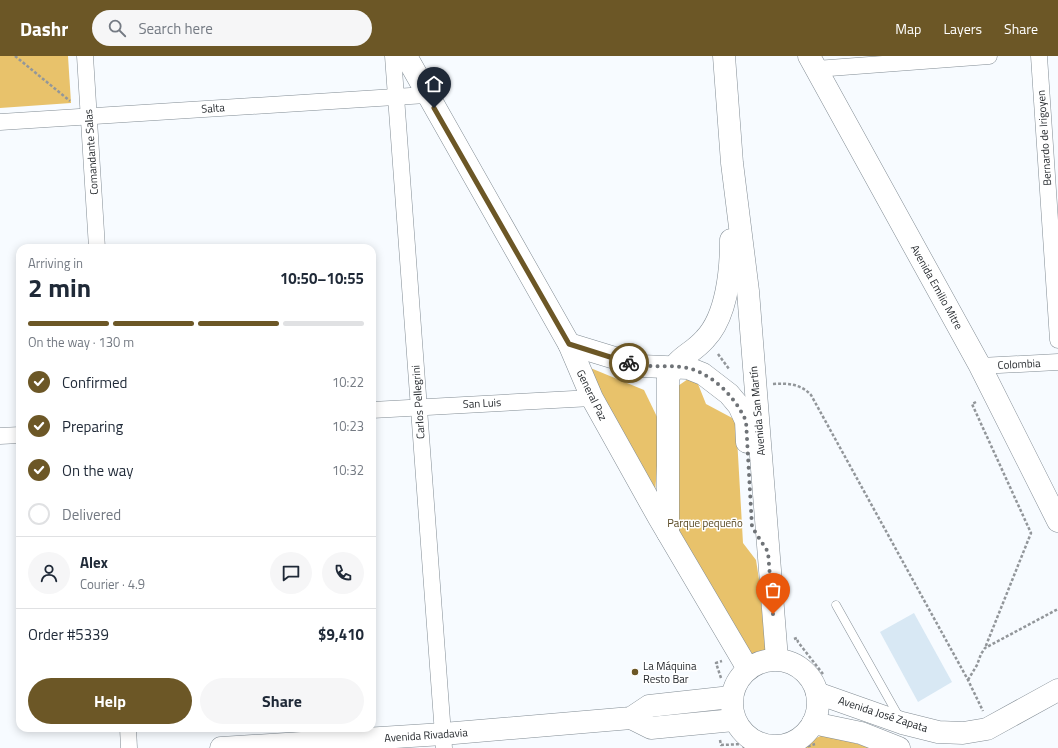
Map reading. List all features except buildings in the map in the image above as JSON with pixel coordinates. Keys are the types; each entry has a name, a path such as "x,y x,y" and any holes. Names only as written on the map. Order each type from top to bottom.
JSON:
{"street":[{"name":"Comandante Salas","path":"85,56 97,244"},
{"name":"Carlos Pellegrini","path":"393,56 444,741"},
{"name":"General Paz","path":"406,56 426,95 569,344 592,398 668,534 744,662"},
{"name":"Avenida San Martín","path":"724,56 732,162 748,291 776,652"},
{"path":"812,62 989,56"},
{"name":"Bernardo de Irigoyen","path":"1039,56 1058,340"},
{"name":"Avenida Emilio Mitre","path":"812,62 980,366 1058,521"},
{"name":"Salta","path":"0,122 426,95"},
{"name":"Avenida San Martín","path":"668,534 668,378 673,367 681,358 707,338 719,320 731,262 732,162"},
{"path":"569,344 641,366 688,368 703,374 728,394 739,406 746,421 752,527 768,552"},
{"name":"Colombia","path":"980,366 1058,362"},
{"name":"San Luis","path":"376,410 419,406 592,398"},
{"path":"0,436 16,435"},
{"path":"776,652 803,669 827,696 818,708 813,723 805,734 794,742 770,746 749,738 740,730 734,720 727,690 734,686 744,662 766,660 776,652"},
{"name":"Avenida Rivadavia","path":"221,748 444,741 631,718 650,706 727,690"},
{"name":"Avenida José Zapata","path":"827,696 902,723 938,732 963,733 987,729 1058,690"},
{"path":"631,718 651,728 734,720"},
{"path":"813,723 861,733 899,748"},
{"path":"128,732 129,748"}],"lane":[{"path":"836,605 902,723"}],"path":[{"path":"15,56 89,116"},
{"path":"755,385 796,384 805,389 811,395 968,680 980,703 987,729"},
{"path":"968,680 977,666 981,654 985,648 1031,533 972,404 994,393"},
{"path":"985,648 1058,609"},
{"path":"776,652 797,638 798,642 836,691 827,696"},
{"path":"727,690 716,663 744,662"}],"green space":[{"path":"0,56 68,56 71,103 0,108"},
{"name":"Parque pequeño","path":"588,367 644,390 660,423 655,494 586,374"},
{"name":"Parque pequeño","path":"688,379 698,384 706,404 736,420 743,543 756,560 770,651 749,659 668,531 675,388"},
{"path":"825,734 871,748 794,748"}],"way so far":[{"path":"629,363 641,366 688,368 703,374 717,384 739,406 746,421 752,527 768,552 773,614"}],"place":[{"name":"La Máquina Resto Bar","path":"635,672"}],"route":[{"path":"434,108 569,344 629,363"}]}
